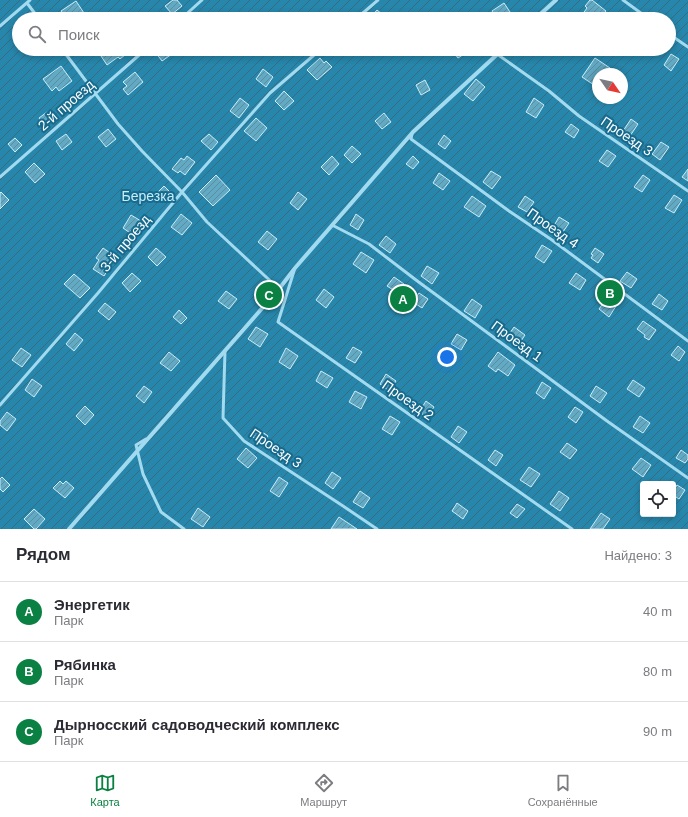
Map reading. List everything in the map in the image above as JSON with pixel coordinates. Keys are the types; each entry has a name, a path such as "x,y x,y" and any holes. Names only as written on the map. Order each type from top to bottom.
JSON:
{"street":[{"path":"543,12 556,0"},
{"path":"69,529 279,289 295,268 413,132 495,56"}],"lane":[{"path":"189,12 202,0"},
{"path":"364,12 378,0"},
{"path":"623,0 639,12"},
{"path":"16,12 28,1 35,12"},
{"path":"0,26 12,15"},
{"path":"676,39 688,47"},
{"path":"67,56 118,124 182,192 207,222 279,289"},
{"name":"2-й проезд","path":"0,177 138,56"},
{"name":"3-й проезд","path":"0,405 98,293 182,192 270,93 313,56"},
{"name":"Проезд 3","path":"500,56 549,91 584,119 688,191"},
{"name":"Проезд 4","path":"413,132 411,140 552,240 688,340"},
{"name":"Проезд 1","path":"332,225 369,244 581,402 688,478"},
{"name":"Проезд 2","path":"295,268 278,322 572,529"},
{"name":"Проезд 3","path":"225,351 223,418 244,441 377,529"},
{"path":"138,451 143,474 161,512 184,529"}],"green space":[{"name":"Березка","path":"0,0 688,0 688,529 0,529"}],"building":[{"path":"173,0 177,0 182,6 174,12 170,12 165,6"},
{"path":"590,0 592,0 606,11 584,12 587,8 585,6"},
{"path":"76,1 83,12 62,12 61,11"},
{"path":"504,3 510,12 493,12"},
{"path":"101,56 124,56 120,59 118,57 107,65"},
{"path":"158,56 169,56 162,61"},
{"path":"670,56 674,56 679,59 671,71 664,65"},
{"path":"320,58 324,63 326,61 332,67 317,80 307,70"},
{"path":"595,58 610,68 592,68 592,84 582,77"},
{"path":"61,66 72,81 59,91 56,87 52,91 43,79"},
{"path":"263,69 273,77 266,87 256,79"},
{"path":"135,72 143,82 128,95 123,89 127,86 123,82"},
{"path":"476,79 485,87 473,101 464,94"},
{"path":"425,80 430,90 421,95 416,85"},
{"path":"284,91 294,101 284,110 275,101"},
{"path":"240,98 249,105 239,118 230,111"},
{"path":"534,98 544,105 536,118 526,112"},
{"path":"47,112 53,119 44,126 39,118"},
{"path":"384,113 391,122 382,129 375,121"},
{"path":"256,118 267,128 256,141 244,131"},
{"path":"631,119 638,124 628,139 621,134"},
{"path":"571,124 579,130 574,138 565,132"},
{"path":"108,129 116,139 106,147 98,137"},
{"path":"66,134 72,142 62,150 56,141"},
{"path":"209,134 218,142 211,150 201,141"},
{"path":"444,135 451,141 445,149 438,144"},
{"path":"15,138 22,145 15,152 8,144"},
{"path":"661,142 669,147 660,160 652,154"},
{"path":"352,146 361,154 352,163 344,155"},
{"path":"607,150 616,156 608,167 599,161"},
{"path":"187,156 195,162 185,175 180,171 178,173 172,169 181,158 184,160"},
{"path":"332,156 339,164 329,175 321,167"},
{"path":"413,156 419,162 413,169 406,164"},
{"path":"34,163 45,174 35,183 25,172"},
{"path":"688,169 688,181 682,177"},
{"path":"491,171 501,177 492,189 483,182"},
{"path":"439,173 450,181 443,190 433,183"},
{"path":"216,175 230,190 213,206 199,192"},
{"path":"643,175 650,180 642,192 634,187"},
{"path":"164,186 170,192 162,201 155,195"},
{"path":"1,192 9,200 0,209 0,193"},
{"path":"298,192 307,199 298,210 290,203"},
{"path":"674,195 682,200 674,213 665,208"},
{"path":"472,196 486,206 479,217 464,207"},
{"path":"525,196 534,202 527,212 518,207"},
{"path":"181,214 192,223 182,235 171,227"},
{"path":"356,214 364,220 358,230 350,225"},
{"path":"131,215 141,221 133,235 123,228"},
{"path":"559,217 569,223 561,235 552,229"},
{"path":"267,231 277,239 268,250 258,242"},
{"path":"386,236 396,244 390,253 379,245"},
{"path":"542,245 552,251 544,263 535,257"},
{"path":"103,248 116,257 104,276 93,269 99,260 96,258"},
{"path":"156,248 166,257 157,266 148,257"},
{"path":"595,248 604,254 598,263 591,258 593,255 591,254"},
{"path":"361,252 374,260 366,273 353,264"},
{"path":"427,266 439,273 432,284 421,276"},
{"path":"627,272 637,279 631,288 620,281"},
{"path":"132,273 141,281 130,292 122,283"},
{"path":"576,273 586,280 580,290 569,283"},
{"path":"74,274 90,288 80,298 64,284"},
{"path":"394,277 404,284 398,293 387,286"},
{"path":"324,289 334,297 326,308 316,300"},
{"path":"226,291 237,299 229,309 218,301"},
{"path":"419,293 428,299 422,308 413,302"},
{"path":"659,294 668,301 662,310 652,304"},
{"path":"608,296 618,303 609,317 599,309"},
{"path":"472,299 482,306 475,318 464,311"},
{"path":"105,303 116,312 109,320 98,311"},
{"path":"179,310 187,318 181,324 173,317"},
{"path":"643,321 656,330 649,340 637,329"},
{"path":"256,327 268,334 260,347 248,339"},
{"path":"514,327 525,335 517,347 506,339"},
{"path":"75,333 83,340 74,351 66,344"},
{"path":"457,334 467,340 461,350 451,344"},
{"path":"678,346 685,352 679,361 671,355"},
{"path":"353,347 362,352 355,363 346,358"},
{"path":"21,348 31,355 22,367 12,360"},
{"path":"286,348 298,356 290,369 279,362"},
{"path":"169,352 180,361 171,371 160,363"},
{"path":"498,352 515,365 508,376 498,369 496,372 488,366"},
{"path":"321,371 333,378 327,388 316,381"},
{"path":"386,374 396,381 389,391 380,384"},
{"path":"32,379 42,386 34,397 25,390"},
{"path":"633,380 645,388 639,397 627,389"},
{"path":"542,382 551,388 544,399 536,393"},
{"path":"144,386 152,392 144,403 136,396"},
{"path":"596,386 607,393 600,403 590,396"},
{"path":"355,391 367,397 361,409 349,402"},
{"path":"426,401 434,407 427,417 419,412"},
{"path":"85,406 94,415 85,425 76,416"},
{"path":"575,407 583,412 576,423 568,417"},
{"path":"7,412 16,419 7,431 0,425 0,421"},
{"path":"390,416 400,422 392,435 382,429"},
{"path":"640,416 650,423 643,433 633,427"},
{"path":"458,426 467,432 459,443 451,437"},
{"path":"258,429 268,436 263,444 253,437"},
{"path":"567,443 577,450 570,459 560,452"},
{"path":"246,448 257,458 248,468 237,459"},
{"path":"495,450 503,455 496,466 488,460"},
{"path":"681,450 688,455 688,459 685,463 676,458"},
{"path":"641,458 651,465 643,477 632,469"},
{"path":"529,467 540,474 531,487 520,480"},
{"path":"332,472 341,478 333,489 325,483"},
{"path":"2,477 10,485 3,492 0,489 0,479"},
{"path":"279,477 288,483 279,497 270,491"},
{"path":"60,481 63,484 66,481 74,488 65,498 53,488"},
{"path":"677,485 685,490 679,499 676,497"},
{"path":"360,491 370,498 363,508 353,502"},
{"path":"559,491 569,498 560,511 550,504"},
{"path":"457,503 468,511 463,519 452,511"},
{"path":"517,504 525,509 517,518 510,513"},
{"path":"198,508 210,517 203,527 191,519"},
{"path":"34,509 45,519 36,529 34,529 24,519"},
{"path":"601,513 610,519 603,529 590,529"},
{"path":"339,517 357,529 331,529"}],"place":[{"name":"Рябинка","path":"610,293"},
{"name":"Дырносский садоводческий комплекс","path":"269,295"},
{"name":"Энергетик","path":"403,299"}]}
